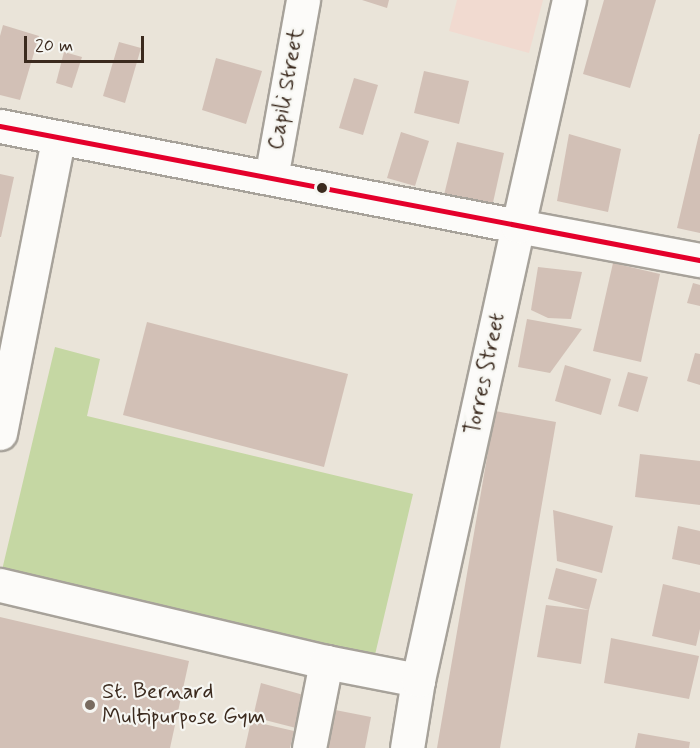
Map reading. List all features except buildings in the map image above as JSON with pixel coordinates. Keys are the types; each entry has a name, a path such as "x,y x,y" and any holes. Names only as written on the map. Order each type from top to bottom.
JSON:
{"street":[{"name":"Capili Street","path":"271,178 303,0"},
{"name":"Torres Street","path":"407,748 418,680 569,0"},
{"path":"0,126 58,139 700,260"},
{"path":"0,433 58,139"},
{"path":"0,585 326,662 418,680"},
{"path":"309,748 326,662"}],"shaded area":[{"path":"457,0 543,0 529,53 449,31"}],"green space":[{"path":"55,347 100,359 87,416 413,494 374,659 2,570"}],"transit line":[{"path":"0,126 700,260"}],"place":[{"name":"St. Bernard Multipurpose Gym","path":"90,705"}]}
